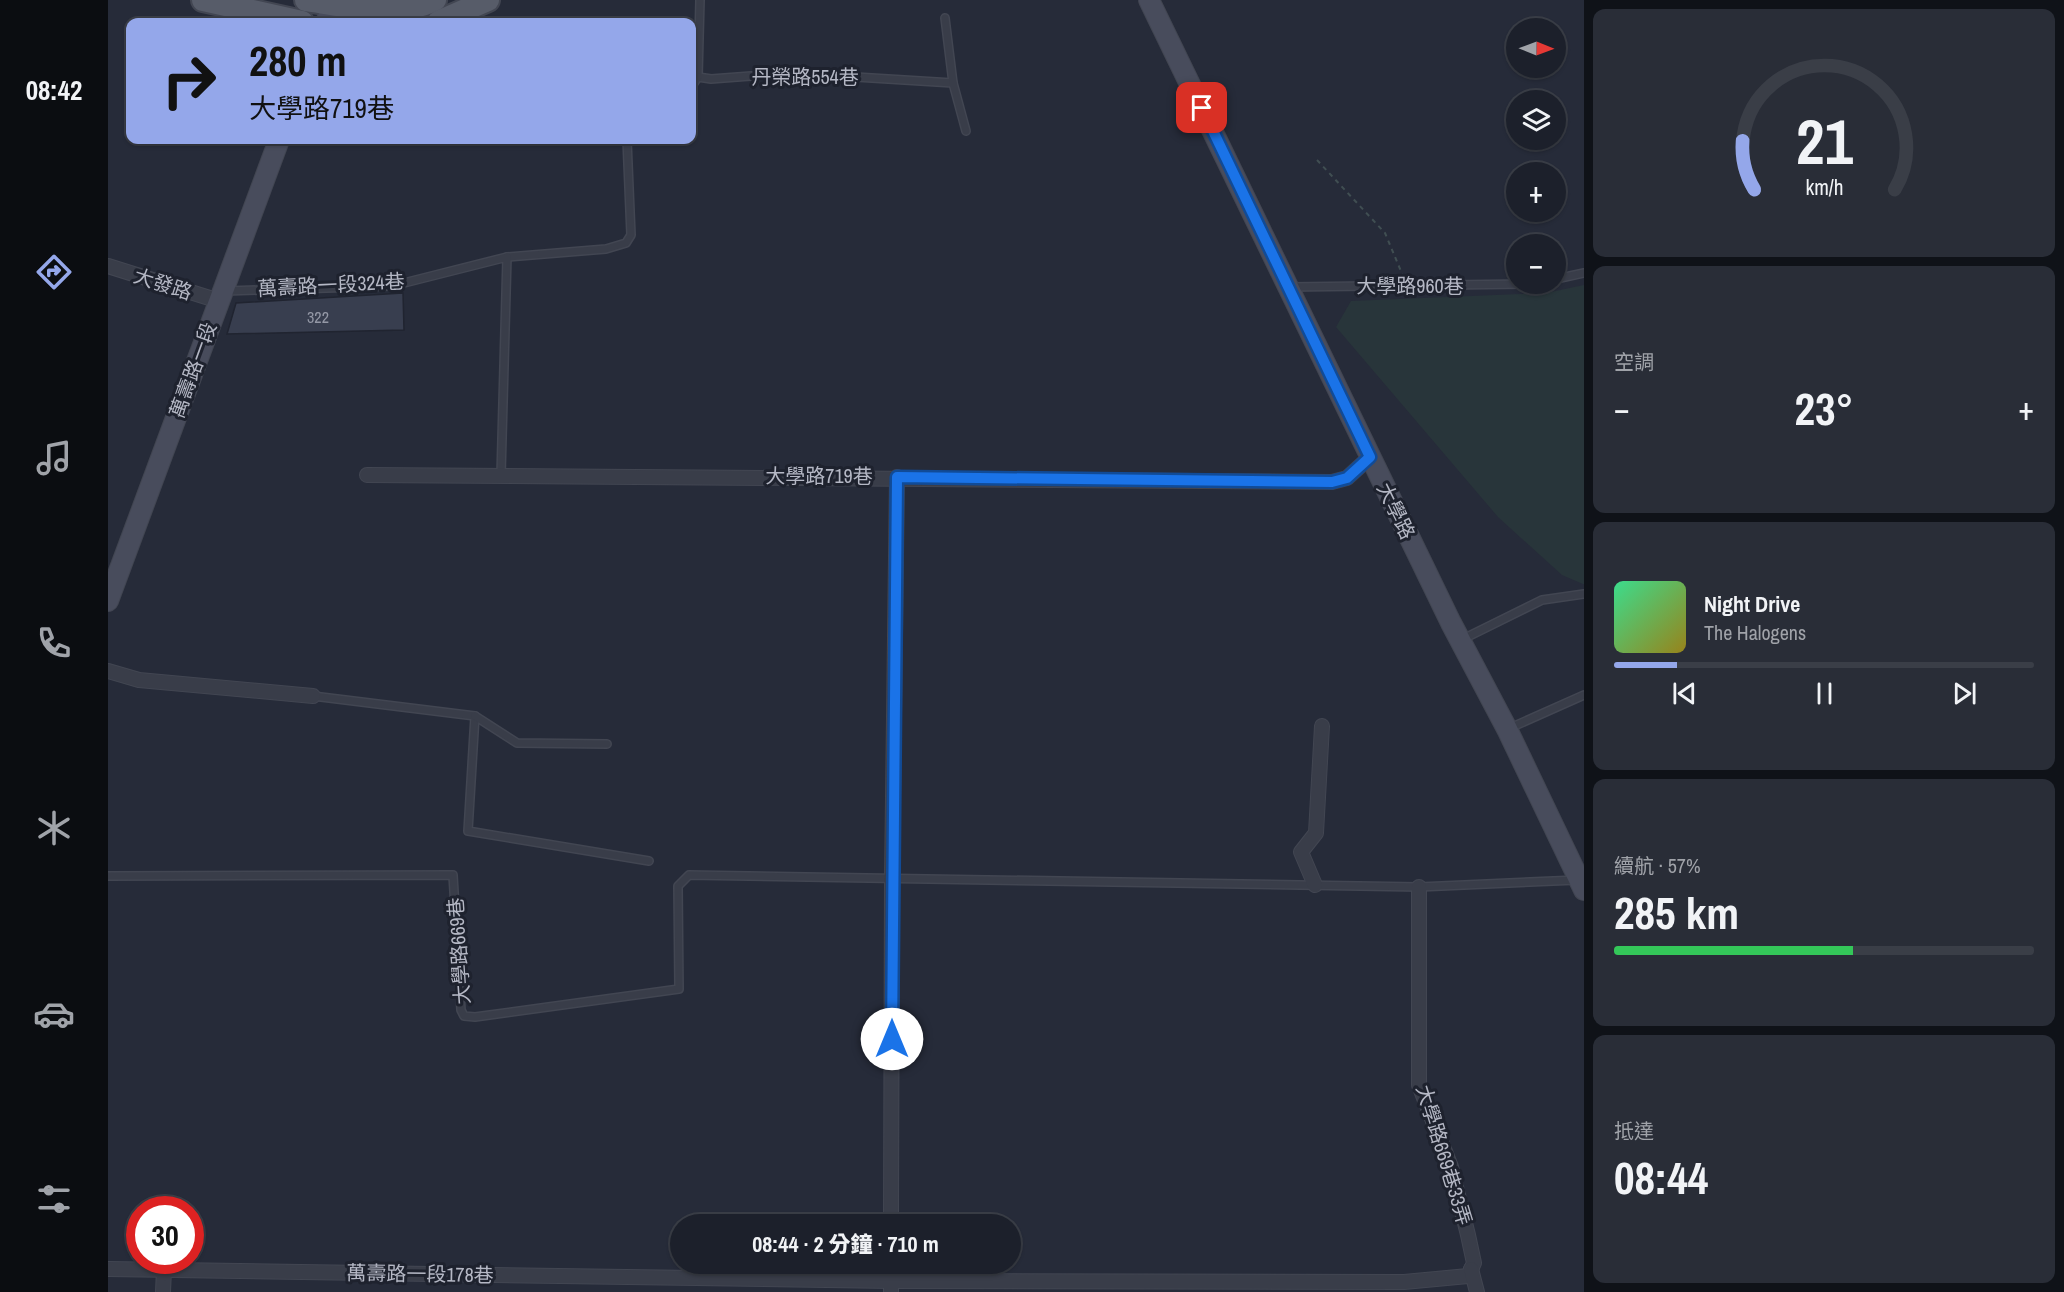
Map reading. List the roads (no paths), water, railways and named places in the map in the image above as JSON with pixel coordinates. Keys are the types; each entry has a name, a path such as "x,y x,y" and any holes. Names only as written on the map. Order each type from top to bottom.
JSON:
{"main road":[{"path":"203,0 257,17"},
{"path":"306,0 332,9 371,12 399,11 435,0"},
{"path":"450,18 488,0"},
{"name":"大學路","path":"1149,0 1460,641 1507,729 1582,885"},
{"name":"萬壽路一段","path":"108,601 113,571 221,296 278,144"}],"street":[{"name":"大發路","path":"108,266 221,296"},
{"name":"大學路719巷","path":"367,475 897,477 1332,482 1347,478 1370,457"},
{"path":"891,1214 897,477"},
{"path":"108,671 140,680 313,696"},
{"path":"1316,885 1301,852 1316,833 1322,726"},
{"name":"大學路669巷33弄","path":"1419,887 1419,1085 1451,1167 1474,1263 1472,1269 1477,1292"},
{"name":"萬壽路一段178巷","path":"108,1269 126,1269"},
{"path":"891,1287 1404,1282 1460,1278 1468,1276 1472,1269"},
{"name":"萬壽路一段178巷","path":"204,1271 891,1287"},
{"path":"164,1274 164,1292"}],"lane":[{"path":"696,80 698,77 700,0"},
{"path":"945,18 953,83 966,131"},
{"name":"丹榮路554巷","path":"698,77 791,73 953,83"},
{"name":"萬壽路一段324巷","path":"221,296 392,286 507,257 606,249 626,243 631,235 627,144"},
{"path":"501,475 507,257"},
{"path":"1566,277 1584,273"},
{"name":"大學路960巷","path":"1289,286 1506,284"},
{"path":"1460,641 1542,600 1584,594"},
{"path":"1507,729 1584,695"},
{"path":"313,696 475,716 517,743 606,744"},
{"path":"475,716 468,831 649,861"},
{"name":"大學路669巷","path":"108,876 453,875 461,1010 464,1016 475,1017 679,989 678,886 689,875 892,877"},
{"path":"892,877 1419,887 1582,885"}]}
